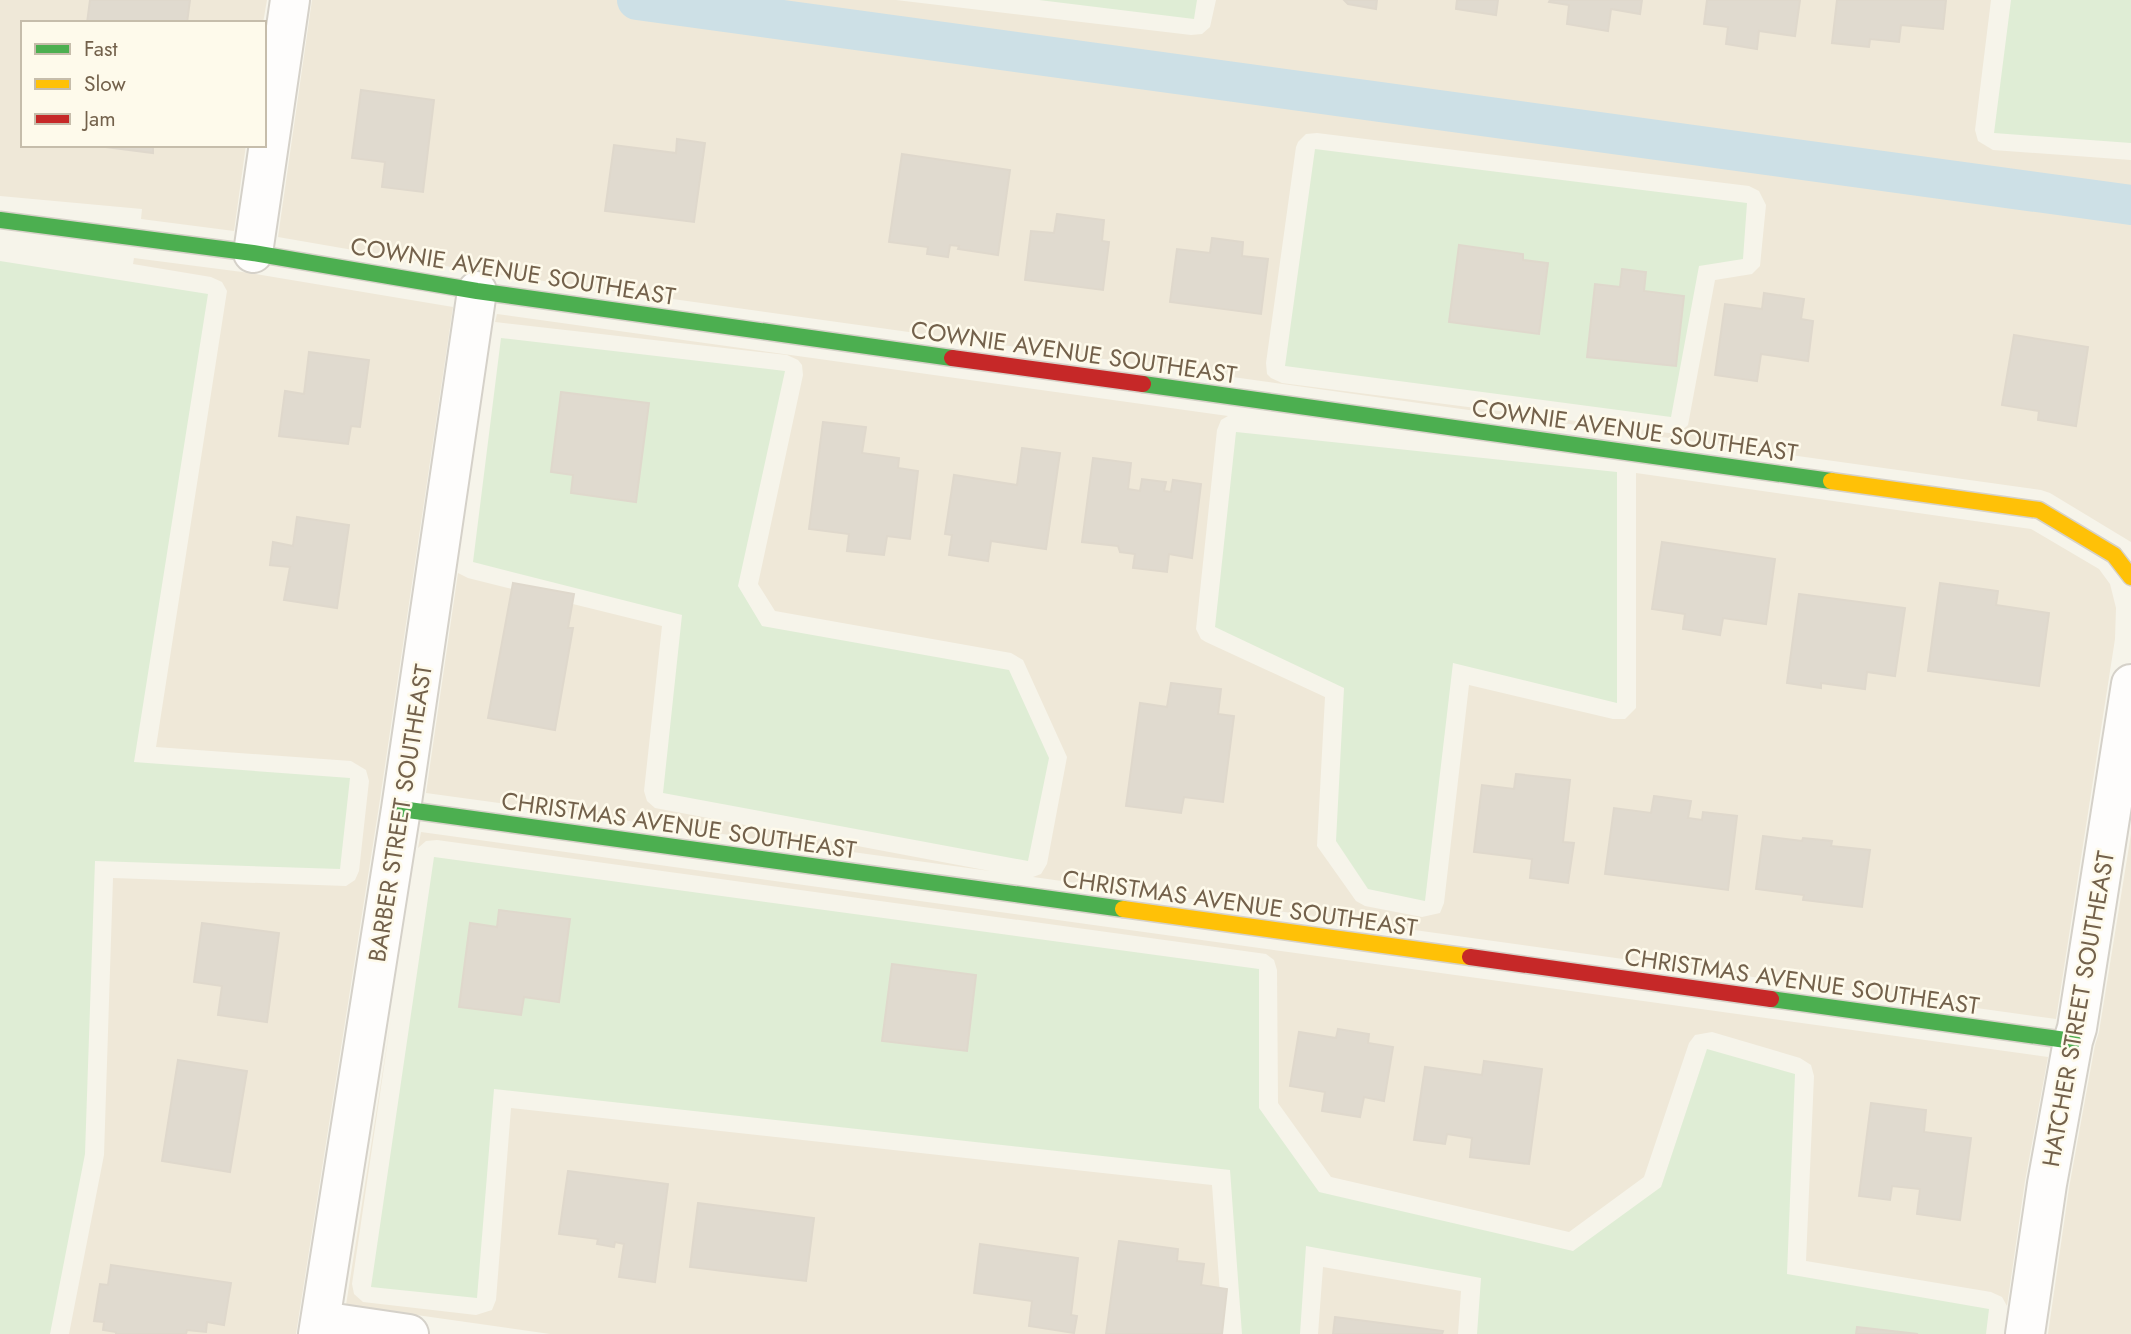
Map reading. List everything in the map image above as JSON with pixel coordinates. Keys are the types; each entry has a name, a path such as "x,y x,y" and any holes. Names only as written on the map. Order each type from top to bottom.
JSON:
{"street":[{"path":"253,253 290,0"},
{"name":"COWNIE AVENUE SOUTHEAST","path":"0,220 253,253 477,291 2039,510 2114,555 2128,572"},
{"name":"BARBER STREET SOUTHEAST","path":"320,1328 401,809 477,291"},
{"name":"HATCHER STREET SOUTHEAST","path":"2025,1334 2047,1184 2100,893 2131,684"},
{"name":"CHRISTMAS AVENUE SOUTHEAST","path":"401,809 2073,1041"},
{"path":"320,1328 409,1334"}],"shaded area":[{"path":"0,0 267,0 263,21 21,21 21,147 246,147 234,231 141,219 142,209 0,196"},
{"path":"312,0 896,0 1191,35 1202,34 1210,27 1216,0 1991,0 1975,130 1978,141 1993,150 2131,160 2131,542 2041,490 480,272 278,237","holes":["1317,133 1749,186 1759,191 1766,205 1760,266 1752,274 1715,280 1688,425 1680,432 1669,433 1282,383 1267,374 1266,363 1296,147 1306,134"]},
{"path":"134,258 250,273 453,307 379,806 296,1334 69,1334 104,1155 113,878 346,886 355,880 359,871 369,781 366,770 351,761 156,747 227,291 222,282 211,277 133,264"},
{"path":"497,314 1228,416 1221,420 1217,430 1196,629 1201,639 1206,642 1325,697 1317,846 1356,901 1365,906 1422,917 1440,913 1444,903 1469,685 1613,719 1625,719 1636,708 1636,473 2031,529 2099,569 2110,584 2116,608 2115,639 2056,1019 1033,877 1041,874 1047,864 1067,757 1023,660 1011,653 775,611 758,584 803,375 802,365 798,360 787,355 495,322"},
{"path":"458,573 468,578 662,626 644,791 647,801 655,808 990,871 426,793"},
{"path":"421,832 2048,1057 2025,1181 2007,1306 2002,1297 1991,1292 1806,1261 1814,1076 1811,1065 1800,1058 1712,1032 1695,1035 1689,1043 1644,1177 1569,1232 1331,1177 1278,1103 1277,970 1274,960 1266,954 437,840 426,841 418,848"},
{"path":"2131,834 2131,1334 2048,1334 2069,1188 2099,1032"},
{"path":"391,1019 352,1284 354,1294 363,1302 476,1315 492,1310 496,1300 511,1108 1212,1185 1223,1334 550,1334 346,1305"},
{"path":"1323,1267 1461,1291 1458,1334 1318,1334"}],"green space":[{"path":"1039,0 1197,0 1194,19"},
{"path":"2011,0 2131,0 2131,143 1994,133"},
{"path":"1315,149 1747,203 1743,259 1699,266 1671,417 1285,366"},
{"path":"0,261 208,294 134,762 350,778 340,869 95,861 85,1154 50,1334 0,1334"},
{"path":"501,338 785,371 738,586 762,626 1009,670 1049,758 1028,861 663,793 682,615 473,562"},
{"path":"1236,432 1617,472 1617,703 1453,663 1425,901 1368,889 1336,841 1344,688 1215,627"},
{"path":"434,857 1259,969 1259,1108 1319,1192 1573,1251 1661,1187 1707,1049 1795,1074 1787,1274 1989,1309 1986,1334 1477,1334 1481,1278 1306,1246 1300,1334 1242,1334 1230,1170 494,1089 477,1298 371,1287"}],"building":[{"path":"90,0 190,0 187,21 87,21"},
{"path":"1344,0 1377,0 1376,9 1348,4"},
{"path":"1457,0 1498,0 1496,15 1456,9"},
{"path":"1642,0 1640,14 1611,9 1608,31 1567,24 1569,5 1549,2"},
{"path":"1707,0 1800,0 1795,36 1759,31 1757,49 1726,44 1728,27 1704,24"},
{"path":"1837,0 1946,0 1943,29 1901,25 1899,42 1870,39 1869,47 1832,43"},
{"path":"361,90 434,100 423,192 382,187 385,162 352,158"},
{"path":"677,139 705,143 694,222 605,211 614,145 676,153"},
{"path":"106,147 153,147 153,153"},
{"path":"902,154 1010,170 998,255 958,249 959,246 950,245 948,257 927,254 928,247 889,242"},
{"path":"1057,214 1104,220 1102,241 1109,242 1103,290 1025,280 1031,231 1054,233"},
{"path":"1212,238 1243,242 1242,256 1268,259 1261,314 1170,302 1177,249 1210,253"},
{"path":"1459,245 1523,254 1523,260 1548,263 1539,334 1449,322"},
{"path":"1622,269 1646,272 1644,291 1684,296 1676,366 1587,357 1595,284 1620,287"},
{"path":"1764,293 1804,299 1801,319 1813,321 1808,361 1761,354 1757,381 1715,375 1725,304 1762,309"},
{"path":"2014,335 2088,347 2076,426 2038,420 2039,411 2002,405"},
{"path":"309,352 369,360 360,427 351,426 348,444 279,436 285,391 304,394"},
{"path":"561,392 649,403 636,502 571,493 573,475 551,472"},
{"path":"823,422 866,427 862,453 899,458 898,468 918,471 910,539 887,536 884,555 847,551 849,534 809,529"},
{"path":"1022,448 1060,453 1046,549 991,541 988,561 949,555 952,535 945,534 954,475 1017,485"},
{"path":"1093,458 1131,463 1128,489 1140,491 1142,479 1166,482 1164,491 1171,492 1173,480 1201,484 1192,558 1169,554 1167,572 1133,568 1135,554 1120,552 1118,546 1082,542"},
{"path":"297,517 349,525 337,608 284,600 290,567 270,565 273,542 293,546"},
{"path":"1662,542 1775,559 1766,624 1723,618 1720,635 1683,629 1685,614 1652,609"},
{"path":"513,583 574,594 568,628 573,628 555,730 488,718"},
{"path":"1940,583 1998,591 1996,605 2049,613 2039,686 1928,671"},
{"path":"1799,594 1905,608 1895,676 1867,672 1865,689 1821,683 1821,688 1787,683"},
{"path":"1171,683 1221,689 1218,714 1234,716 1223,802 1184,797 1181,813 1126,806 1140,703 1167,707"},
{"path":"1516,774 1570,780 1563,842 1574,843 1568,883 1530,878 1532,859 1474,852 1482,785 1514,789"},
{"path":"1654,796 1691,801 1688,818 1702,820 1703,812 1737,816 1728,890 1605,874 1614,808 1651,813"},
{"path":"1763,836 1802,841 1803,838 1832,841 1831,846 1870,850 1862,907 1803,900 1804,895 1756,889"},
{"path":"499,910 570,919 559,1002 524,997 521,1015 459,1007 470,923 497,927"},
{"path":"202,923 279,933 267,1022 218,1015 222,986 194,982"},
{"path":"892,964 976,975 967,1051 882,1041"},
{"path":"1338,1029 1369,1034 1368,1043 1393,1047 1384,1101 1364,1097 1360,1117 1322,1111 1325,1092 1290,1086 1299,1032 1336,1038"},
{"path":"178,1060 247,1071 230,1172 162,1161"},
{"path":"1484,1061 1542,1069 1529,1164 1470,1157 1472,1138 1447,1134 1445,1144 1414,1140 1425,1067 1482,1075"},
{"path":"1871,1103 1926,1110 1924,1132 1971,1138 1960,1220 1917,1214 1920,1189 1892,1186 1890,1200 1859,1196"},
{"path":"568,1171 668,1184 655,1282 619,1277 624,1244 615,1242 614,1247 597,1244 598,1239 559,1234"},
{"path":"698,1203 814,1218 806,1281 690,1267"},
{"path":"1119,1241 1178,1249 1177,1261 1204,1264 1201,1285 1227,1289 1222,1334 1106,1334"},
{"path":"980,1244 1078,1258 1071,1315 1077,1316 1074,1333 1029,1326 1032,1301 974,1293"},
{"path":"111,1265 231,1283 224,1325 207,1322 206,1332 187,1330 186,1334 116,1334 103,1330 104,1322 94,1321 100,1284 108,1285"},
{"path":"1335,1317 1443,1331 1442,1334 1333,1334"},
{"path":"1857,1327 1918,1334 1856,1334"}],"waterway":[{"path":"637,0 2131,205"}],"traffic: fast":[{"path":"0,220 253,253 477,291 952,358"},
{"path":"1143,384 1831,481"},
{"path":"401,809 1123,909"},
{"path":"1771,999 2073,1041"}],"traffic: slow":[{"path":"1831,481 2039,510 2114,555 2131,577"},
{"path":"1123,909 1470,957"}],"traffic: jam":[{"path":"952,358 1143,384"},
{"path":"1470,957 1771,999"}]}
